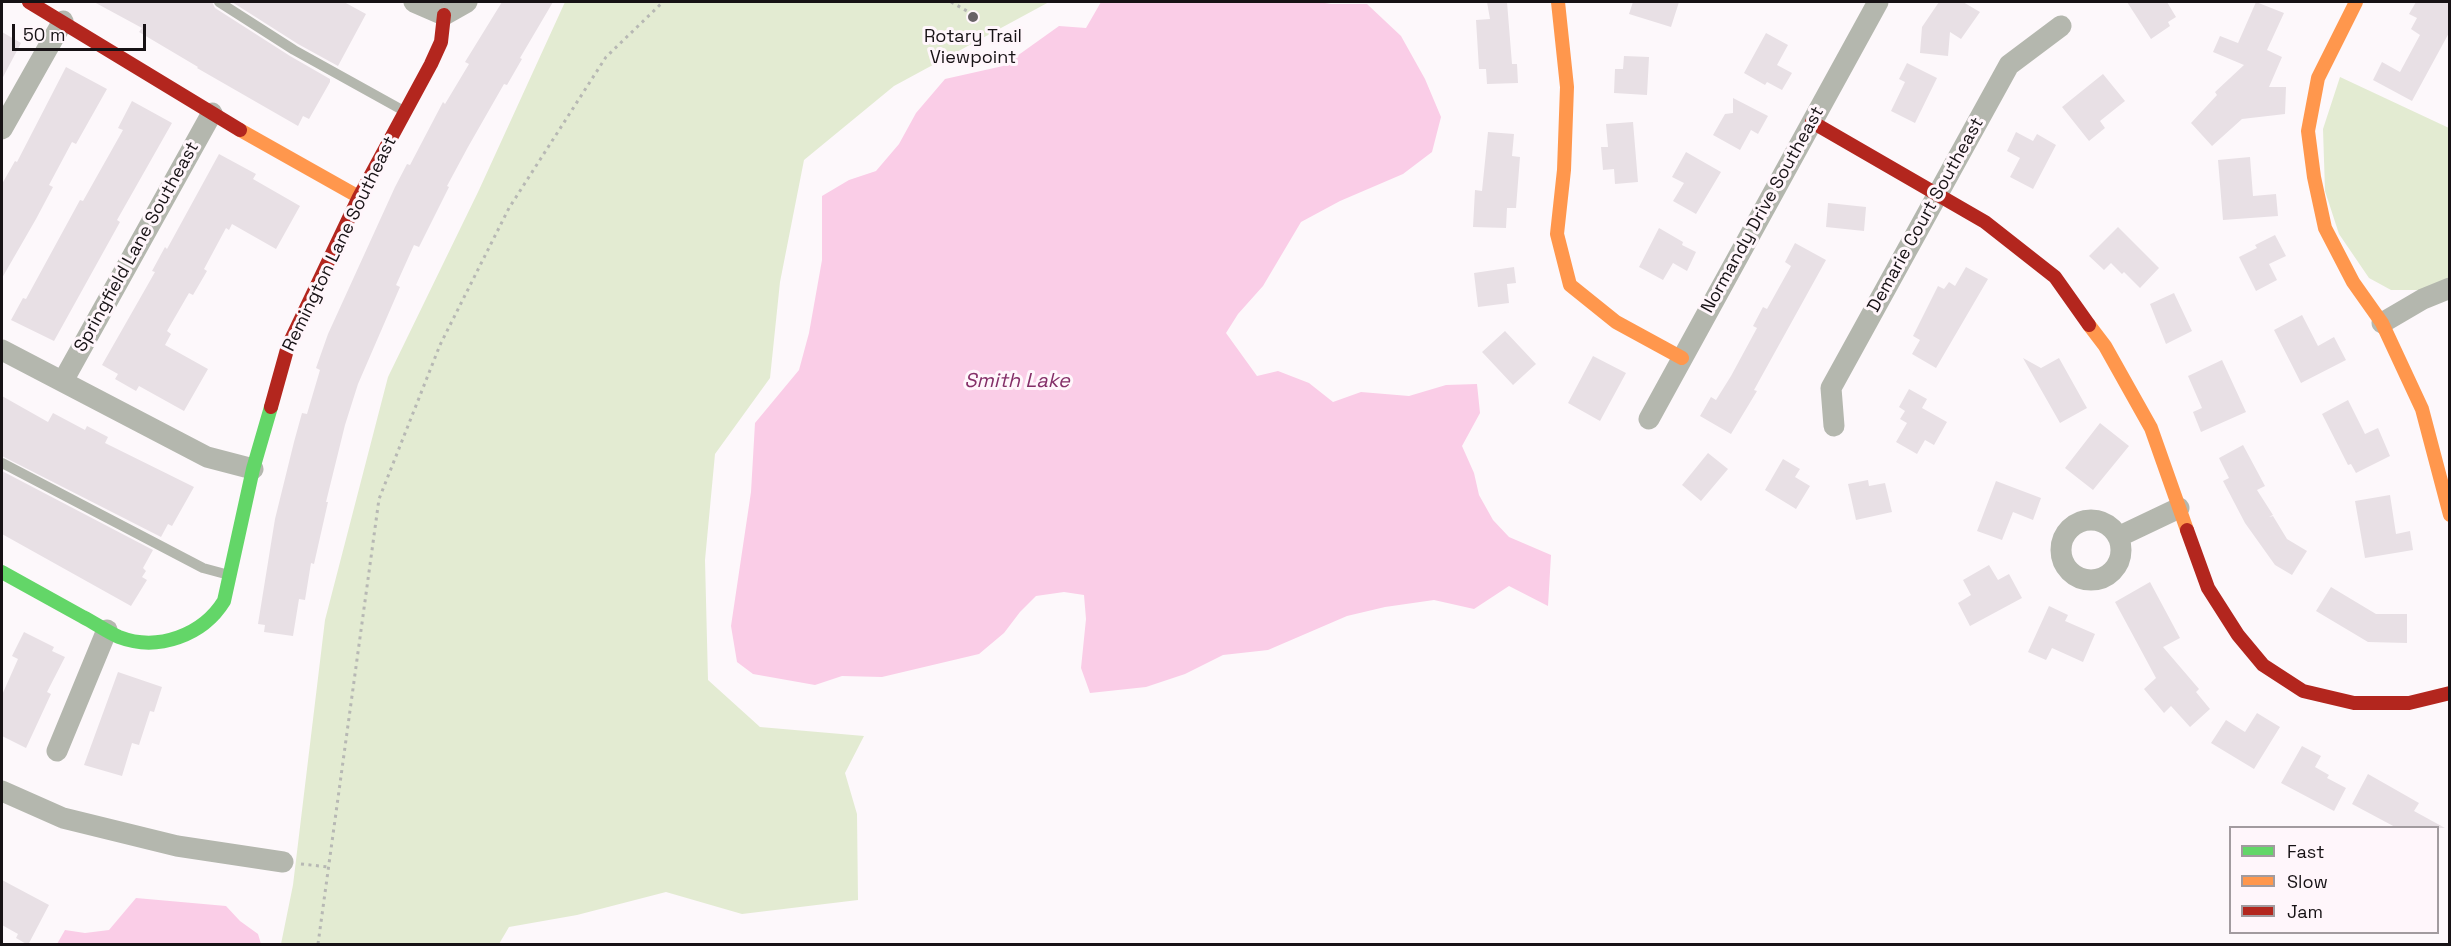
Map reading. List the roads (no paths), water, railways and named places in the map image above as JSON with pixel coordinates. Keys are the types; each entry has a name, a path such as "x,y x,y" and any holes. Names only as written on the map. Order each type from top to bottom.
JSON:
{"street":[{"path":"29,2 212,113 359,197"},
{"path":"414,2 444,15 467,2"},
{"path":"1558,2 1567,87 1564,170 1557,234 1570,285 1616,322 1682,358"},
{"name":"Normandy Drive Southeast","path":"1649,419 1878,2"},
{"path":"2356,2 2318,78 2307,131 2314,177 2325,228 2353,282 2382,323 2422,409 2450,515"},
{"name":"Remington Lane Southeast","path":"107,630 120,637 137,641 176,640 192,634 211,621 219,612 224,601 254,469 288,346 359,197 441,42 444,15"},
{"path":"2,129 63,21"},
{"name":"Demarie Court Southeast","path":"1833,426 1831,388 2009,64 2061,26"},
{"name":"Springfield Lane Southeast","path":"63,381 212,113"},
{"path":"1812,122 1985,222 2055,277 2105,346 2151,428 2208,588 2238,635 2264,665 2303,691 2354,703 2409,703 2450,693"},
{"path":"2382,323 2423,299 2450,288"},
{"path":"2,350 207,457 254,469"},
{"path":"2118,537 2179,508"},
{"path":"2,572 107,630 57,751"},
{"path":"2,791 63,818 177,846 283,862"}],"lane":[{"path":"219,2 294,50 404,111"},
{"path":"2,463 204,568 229,575"}],"water":[{"name":"Smith Lake","path":"1101,2 1367,4 1401,36 1425,79 1441,117 1432,152 1403,174 1340,201 1301,222 1263,286 1238,314 1226,333 1257,376 1278,371 1309,383 1333,402 1361,392 1409,396 1446,385 1477,384 1480,413 1462,446 1474,473 1479,495 1493,520 1509,537 1551,555 1548,606 1509,586 1474,609 1434,600 1385,607 1347,616 1268,650 1223,655 1185,674 1146,687 1090,693 1081,668 1086,619 1084,595 1064,592 1036,596 1004,633 979,654 882,677 842,676 815,685 753,674 737,662 731,626 751,492 755,423 799,370 809,333 822,260 822,196 849,180 876,171 899,144 916,113 945,79 1003,66 1059,26 1086,28"},
{"path":"136,898 226,906 240,921 258,934 261,944 57,944 65,930 85,933 109,930"}],"place":[{"name":"Rotary Trail Viewpoint","path":"973,17"}]}
